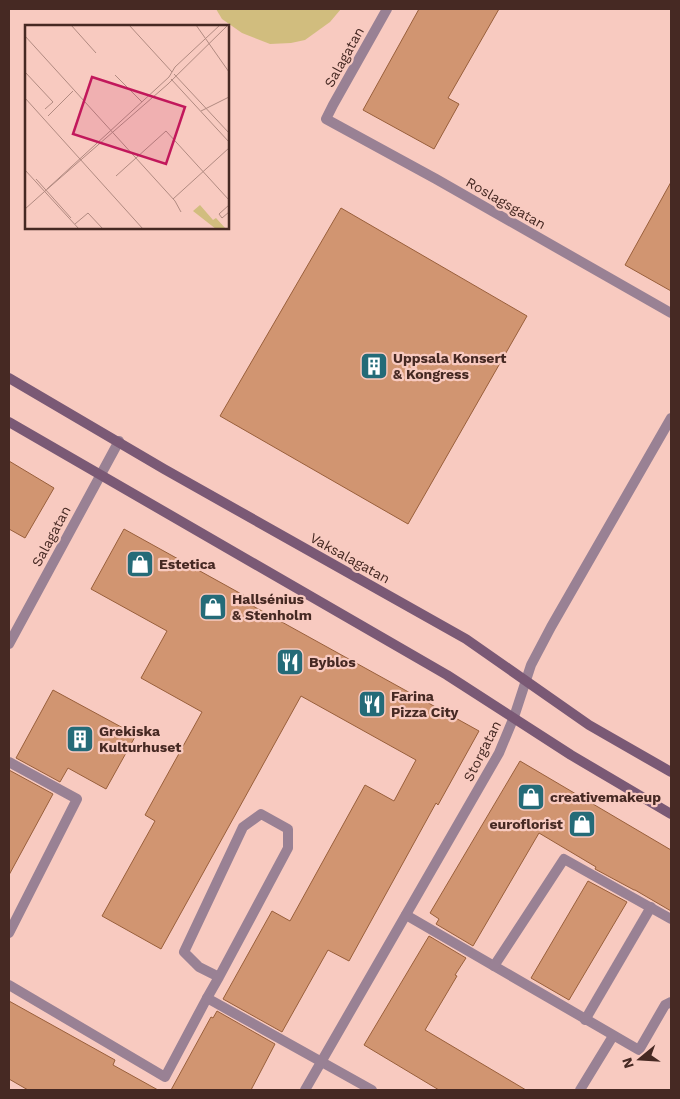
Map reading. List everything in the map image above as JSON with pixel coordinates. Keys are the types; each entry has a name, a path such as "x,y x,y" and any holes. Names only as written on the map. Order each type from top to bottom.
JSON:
{"main road":[{"name":"Vaksalagatan","path":"9,378 164,468 466,638 589,725 671,772"},
{"path":"9,422 440,670 572,755 671,814"}],"street":[{"name":"Salagatan","path":"326,119 332,105 387,9"},
{"name":"Roslagsgatan","path":"326,119 436,179 671,313"},
{"name":"Storgatan","path":"305,1090 499,753 514,717 531,665 551,626 671,418"},
{"name":"Salagatan","path":"9,644 118,441"},
{"path":"9,762 77,799 9,933"},
{"path":"9,985 165,1077 207,998 219,977 288,848 288,830 261,814 244,827 184,952 199,967 219,977"},
{"path":"494,966 564,860 671,918"},
{"path":"585,1020 650,907"},
{"path":"406,915 639,1050 665,1006 671,1002"},
{"path":"207,998 372,1090"},
{"path":"580,1090 613,1036"}],"shaded area":[{"path":"216,9 341,9 330,22 305,40 270,44 242,33 222,19"}],"building":[{"path":"419,9 499,9 448,98 459,104 434,149 363,110"},
{"path":"671,182 671,291 625,265"},
{"name":"Uppsala Konsert & Kongress","path":"341,208 527,316 408,524 220,416"},
{"path":"9,461 54,488 25,538 9,529"},
{"path":"124,529 245,596 242,600 479,731 438,805 436,803 349,961 328,950 282,1032 223,999 272,911 290,921 365,785 394,801 416,760 301,696 161,949 102,916 155,821 145,815 202,712 141,678 167,631 91,589"},
{"name":"Grekiska Kulturhuset","path":"53,690 136,735 106,789 68,768 60,782 16,758"},
{"path":"520,761 671,850 671,911 595,869 596,867 539,833 473,946 436,924 439,919 430,913"},
{"path":"9,770 53,794 9,875"},
{"path":"588,881 627,902 569,1000 531,978"},
{"path":"429,936 466,958 425,1030 526,1090 439,1090 364,1045"},
{"path":"9,1001 115,1060 113,1065 158,1090 28,1090 9,1079"},
{"path":"217,1011 275,1044 251,1090 171,1090 211,1017 213,1018"}],"place":[{"name":"Uppsala Konsert & Kongress","path":"374,366"},
{"name":"Estetica","path":"140,564"},
{"name":"Hallsénius & Stenholm","path":"213,607"},
{"name":"Byblos","path":"290,662"},
{"name":"Farina Pizza City","path":"372,704"},
{"name":"Grekiska Kulturhuset","path":"80,739"},
{"name":"creativemakeup","path":"531,797"},
{"name":"euroflorist","path":"582,824"}]}
